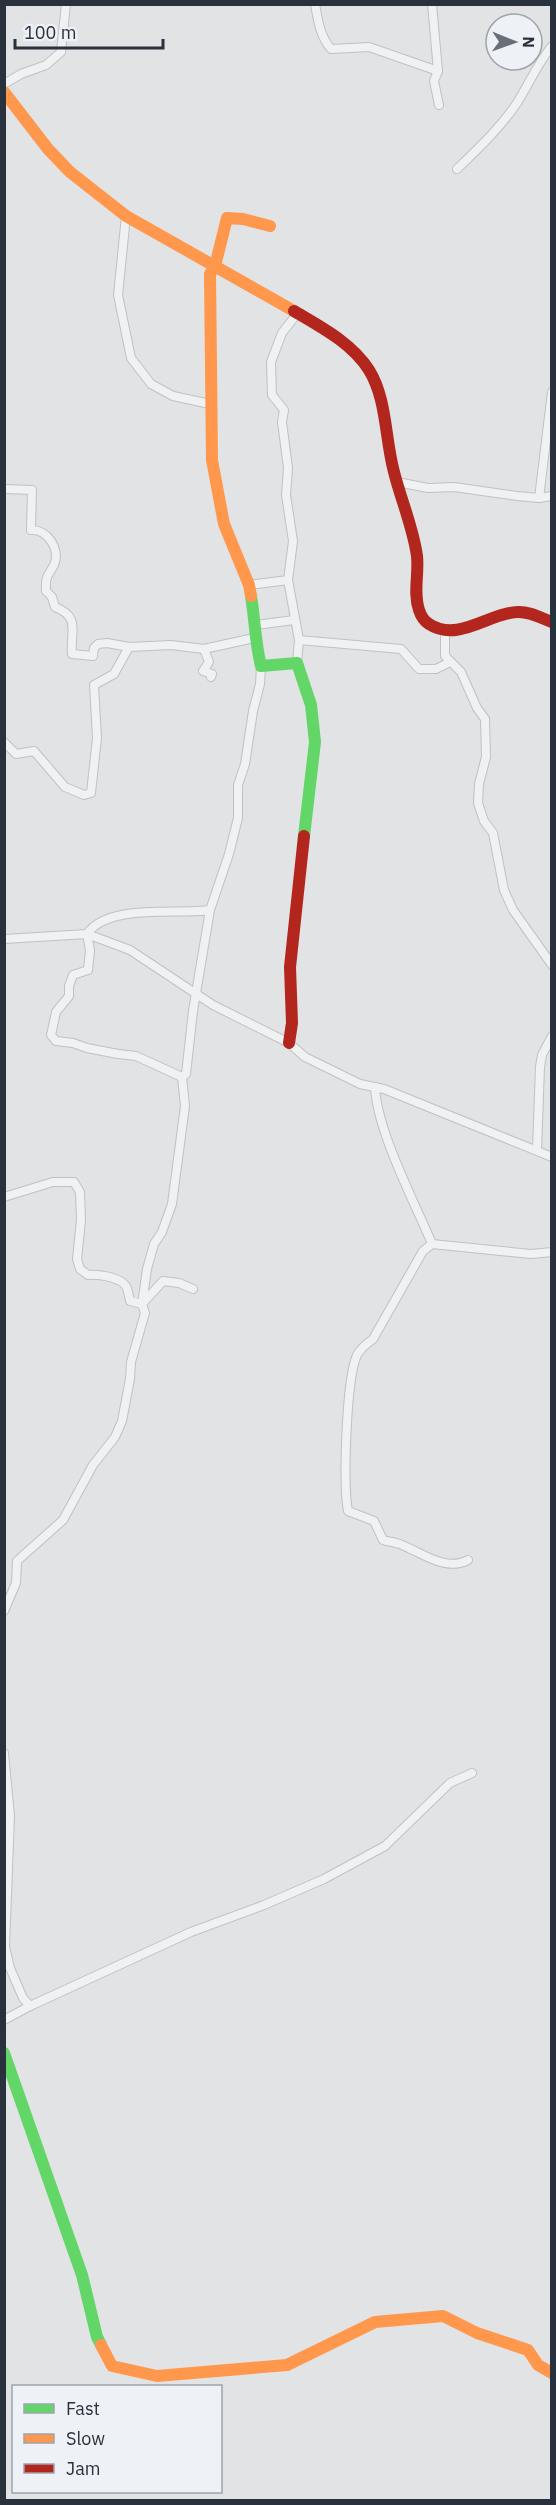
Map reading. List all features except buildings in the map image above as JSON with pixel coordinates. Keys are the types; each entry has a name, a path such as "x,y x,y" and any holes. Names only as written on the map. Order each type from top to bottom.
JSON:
{"street":[{"path":"4,84 21,74 46,65 62,52 66,4"},
{"path":"315,4 319,28 331,49 369,47 438,71"},
{"path":"432,4 438,71 434,81 439,105"},
{"path":"457,169 478,149 516,105 541,60 552,46"},
{"path":"4,92 48,149 70,172 126,216 322,327 351,348 373,375 379,392 397,482 405,503 417,556 416,603 427,623 445,632 473,626 507,613 518,612 552,622"},
{"path":"126,216 118,295 131,358 151,384 173,396 210,404"},
{"path":"4,1611 16,1583 17,1561 63,1520 93,1465 115,1437 122,1421 131,1362 145,1313 142,1304 147,1269 154,1244 162,1232 172,1204 185,1106 183,1077 186,1074 196,994 210,910 229,854 238,818 238,785 245,765 252,711 260,684 261,666 254,638 256,625 249,585 224,524 212,460 210,274 227,218 235,217 251,223 270,226"},
{"path":"289,1043 292,1023 290,967 292,937 315,742 311,705 297,663 299,639 288,580 293,541 286,495 288,468 282,422 284,410 272,395 270,376 271,362 282,333 297,314"},
{"path":"539,498 552,392"},
{"path":"397,482 429,488 454,487 539,498 552,496"},
{"path":"4,489 32,490 31,530 45,533 51,539 54,564 47,573 46,591 52,597 55,607 64,611 72,622 72,654 93,656 94,648 98,644 107,643 129,647 171,645 204,649 254,638"},
{"path":"249,585 288,580"},
{"path":"256,625 294,620"},
{"path":"445,632 445,656 461,672 477,708 485,719 486,757 479,784 478,803 484,821 493,833 504,890 513,910 552,965"},
{"path":"299,639 401,649 419,669 436,669 450,662"},
{"path":"4,742 16,754 34,751 65,787 84,795 91,793 97,738 93,701 94,684 114,674 129,647"},
{"path":"204,649 209,662 203,671 209,671 213,674 212,677"},
{"path":"261,666 297,663"},
{"path":"87,934 98,922 139,913 210,910"},
{"path":"87,934 90,950 88,970 73,975 69,986 69,996 56,1012 51,1035 56,1041 136,1056 183,1077"},
{"path":"4,939 87,934 130,950 213,1005 289,1043 304,1057 360,1084 375,1087 552,1157"},
{"path":"537,1150 540,1067 542,1055 552,1035"},
{"path":"375,1087 382,1120 394,1155 432,1244"},
{"path":"4,1197 53,1182 74,1182 80,1192 81,1220 77,1259 80,1269 88,1275 97,1274 121,1281 126,1287 130,1301 142,1304"},
{"path":"468,1560 460,1564 448,1564 431,1559 399,1543 383,1540 374,1521 348,1511 346,1497 347,1429 356,1357 363,1346 373,1339 423,1251 432,1244 520,1253 552,1252"},
{"path":"142,1304 163,1281 179,1282 193,1289"},
{"path":"4,1753 10,1816 5,1947 10,1968 23,1998 30,2006"},
{"path":"4,2020 190,1932 264,1905 324,1879 385,1846 450,1783 472,1773"},
{"path":"4,2053 82,2275 97,2337 112,2366 157,2376 287,2365 375,2322 443,2316 477,2333 528,2350 538,2365 552,2373"}],"traffic: fast":[{"path":"251,596 261,666 297,663 311,705 315,742 304,836"},
{"path":"4,2053 82,2275 101,2345"}],"traffic: slow":[{"path":"4,92 48,149 70,172 126,216 294,311"},
{"path":"251,596 249,585 224,524 212,460 210,274 215,266 227,218 243,219 270,226"},
{"path":"101,2345 112,2366 157,2376 287,2365 375,2322 443,2316 477,2333 528,2350 538,2365 552,2373"}],"traffic: jam":[{"path":"294,311 345,344 362,360 375,381 394,472 415,545 416,597 424,620 440,629 451,630 462,629 517,612 552,622"},
{"path":"289,1043 292,1023 290,967 304,836"}]}
